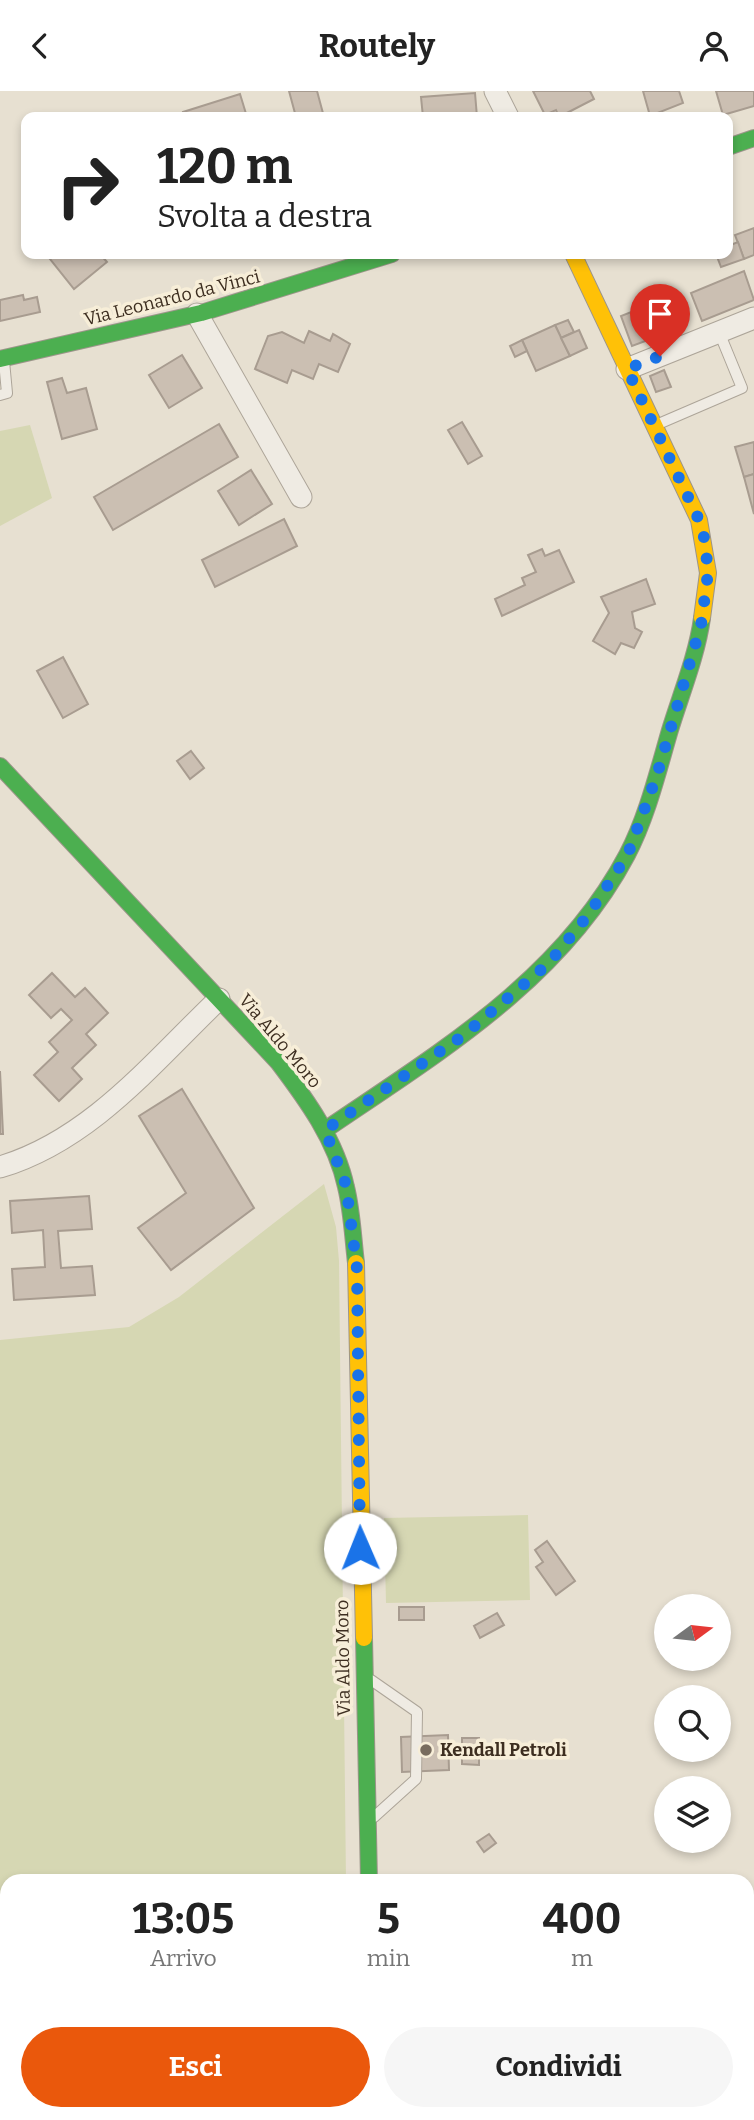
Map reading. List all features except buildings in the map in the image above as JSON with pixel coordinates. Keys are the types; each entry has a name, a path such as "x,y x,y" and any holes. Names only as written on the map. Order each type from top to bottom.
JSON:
{"street":[{"path":"495,91 506,112"},
{"path":"733,144 754,138"},
{"name":"Via Leonardo da Vinci","path":"2,359 197,314 376,259"},
{"path":"325,1130 464,1035 549,963 589,914 628,854 657,775 701,625 708,573 705,541 699,520 575,259"},
{"path":"197,314 301,497"},
{"path":"627,369 754,318"},
{"name":"Via Aldo Moro","path":"0,765 278,1062 325,1130 346,1185 357,1269 369,1874"},
{"path":"0,1167 30,1158 74,1133 111,1104 219,999"}],"lane":[{"path":"653,426 742,388 719,332"},
{"path":"0,395 7,393 2,359"},
{"path":"363,1675 417,1712 416,1779 367,1824"}],"green space":[{"path":"30,425 52,498 0,526 0,431"},
{"path":"324,1184 336,1227 339,1261 346,1874 0,1874 0,1340 129,1327 179,1297"},
{"path":"528,1515 530,1600 386,1603 384,1518"}],"traffic: fast":[{"path":"733,145 754,138"},
{"path":"0,359 201,313 376,259"},
{"path":"325,1130 494,1011 568,940 600,900 627,855 646,810 693,660 702,618"},
{"path":"0,766 278,1062 299,1091 319,1121 341,1170 350,1205 356,1263"},
{"path":"364,1638 369,1874"}],"traffic: slow":[{"path":"575,259 699,520 708,573 702,618"},
{"path":"356,1263 364,1638"}],"place":[{"name":"Kendall Petroli","path":"426,1750"}],"route":[{"path":"360,1548 357,1269 346,1185 325,1130 342,1121 464,1035 549,963 589,914 628,854 657,775 701,625 708,573 705,541 699,520 627,369 660,356"}]}
